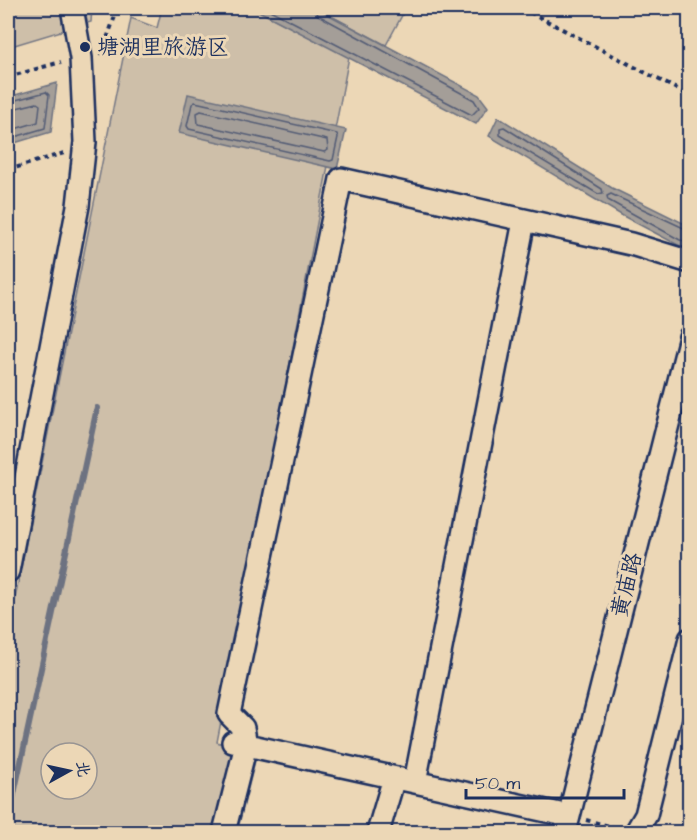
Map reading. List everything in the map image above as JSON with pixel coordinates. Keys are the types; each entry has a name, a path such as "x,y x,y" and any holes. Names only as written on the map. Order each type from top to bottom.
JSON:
{"street":[{"path":"8,571 78,206 85,142 81,58 72,8"},
{"path":"224,832 243,728 229,714 341,179 631,244 690,262"},
{"path":"378,832 405,780 524,221"},
{"name":"黄庙路","path":"567,824 690,337"},
{"path":"630,831 646,815 690,639"},
{"path":"239,743 405,780 567,824"}],"path":[{"path":"522,8 690,96"},
{"path":"567,824 630,831"}],"shaded area":[{"path":"8,8 92,8 91,22 8,47"},
{"path":"162,8 253,8 349,57 217,742 256,757 237,832 8,832 8,633 131,18 157,28"},
{"path":"316,8 406,8 386,45"}],"water":[{"path":"253,8 316,8 479,95 488,107 476,124"},
{"path":"57,83 51,132 8,145 8,97"},
{"path":"188,94 346,130 337,169 179,133"},
{"path":"498,117 612,188 689,226 689,248 678,245 623,216 489,136"}],"waterway":[{"path":"8,822 97,408"}],"place":[{"name":"塘湖里旅游区","path":"85,47"}]}
